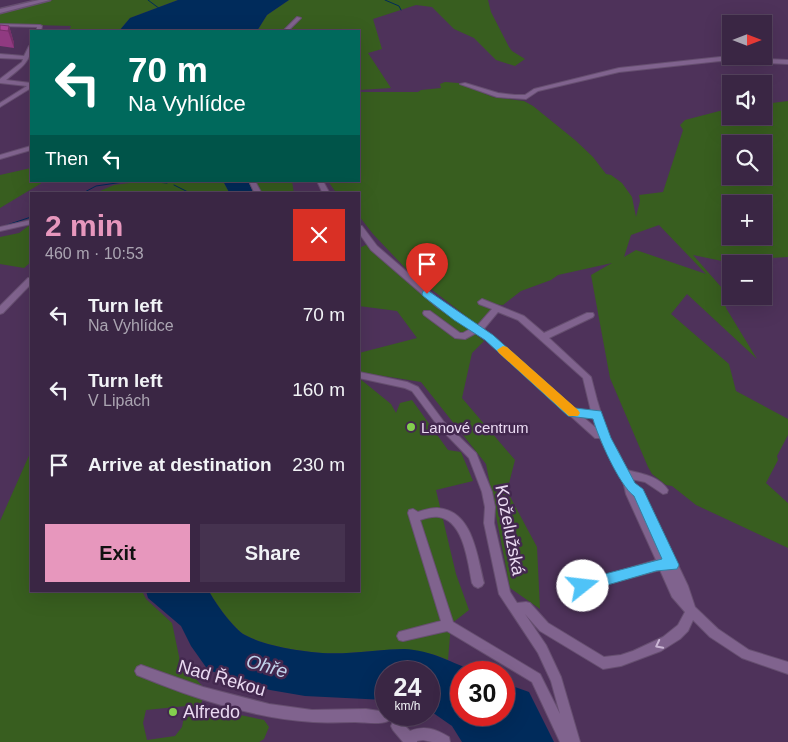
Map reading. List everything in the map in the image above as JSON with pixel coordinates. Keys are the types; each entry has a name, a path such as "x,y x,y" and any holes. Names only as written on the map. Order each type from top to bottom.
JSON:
{"main road":[{"path":"0,11 48,0"}],"street":[{"path":"286,30 299,18"},
{"path":"0,25 40,26 39,30"},
{"path":"0,81 21,65 30,49"},
{"path":"0,56 26,58"},
{"path":"463,84 497,95 526,97 536,90 619,70 720,59 788,62"},
{"path":"0,81 30,86"},
{"path":"0,105 30,87"},
{"path":"0,157 30,148"},
{"path":"0,229 30,222"},
{"path":"360,229 374,248 440,305 489,338 598,435"},
{"path":"0,311 30,281"},
{"path":"482,302 520,318 584,372 590,382 592,400 605,440 614,453 630,486 631,494 667,565 676,593 691,611 714,633 746,654 788,668"},
{"path":"427,313 458,336 465,336 477,329 498,308"},
{"path":"543,337 590,315"},
{"name":"Koželužská","path":"360,375 407,385 415,389 441,424 473,456 487,492 490,507 489,523 503,588 550,664 557,681 574,742 566,740 536,678 448,625"},
{"path":"572,412 597,414"},
{"path":"624,474 648,479 662,490"},
{"path":"403,636 448,625 414,515 438,512 452,517 457,522 465,535 478,583"},
{"path":"583,586 667,565"},
{"path":"515,608 526,607 544,627 603,663 611,664 668,640 682,629 691,611"},
{"name":"Nad Řekou","path":"141,671 191,689 280,712 314,717 365,714 375,716"},
{"path":"398,726 410,740 419,732 426,732 444,742"}],"green space":[{"path":"53,0 178,0 130,18 120,30 69,30 71,26 0,24 0,12"},
{"path":"289,0 488,0 491,12 509,47 525,59 515,66 496,60 474,38 454,29 432,7 416,5 373,19 382,49 368,53 391,88 360,90 360,30 258,30 267,15"},
{"path":"445,82 458,83 493,97 524,101 533,106 575,140 593,157 606,174 611,175 622,183 632,197 636,217 640,201 639,195 663,192 683,130 680,125 685,120 722,110 722,125 772,125 772,103 788,101 788,257 772,258 772,255 722,255 722,261 693,255 722,288 722,305 725,305 757,359 687,294 671,314 729,364 736,391 788,419 788,435 766,483 788,503 788,548 696,505 672,486 666,485 652,474 610,378 591,275 612,263 558,275 551,280 521,291 503,305 492,304 489,307 491,310 480,324 475,323 409,272 373,234 360,217 360,192 336,192 329,182 360,182 360,92 418,92 441,88 440,84","holes":["659,225 706,274 636,250 624,257 631,235"]},
{"path":"30,168 30,182 43,182 0,208 0,175"},
{"path":"138,182 224,182 229,192 98,192 114,185"},
{"path":"248,182 292,182 294,192 253,192"},
{"path":"30,225 30,263 24,268 0,264 0,237 19,233"},
{"path":"370,243 399,275 484,341 472,353 462,398 515,460 507,491 537,547 540,609 510,588 486,464 421,382 360,372 360,353 417,338 397,311 360,306 360,248"},
{"path":"360,379 391,404 396,413 400,403 412,400 448,450 461,452 473,481 436,490 456,574 469,610 451,624 448,660 435,655 410,650 323,653 267,644 241,632 210,592 360,592"},
{"path":"30,453 30,592 142,592 146,599 172,623 180,661 204,688 201,707 264,720 269,727 264,739 259,742 0,742 0,521","holes":["186,706 182,727 175,736 147,740 143,723 146,710"]}],"water":[{"path":"178,0 289,0 267,15 258,30 120,30 130,18"},
{"path":"224,182 248,182 253,192 229,192"},
{"name":"Ohře","path":"146,592 210,592 225,615 241,632 267,644 309,652 336,653 404,649 423,652 441,658 450,662 450,725 440,718 440,661 375,661 375,699 305,696 270,690 208,670 191,646 181,626 148,598"},
{"path":"515,687 529,692 554,742 462,742 452,726 515,726"}],"building":[{"path":"0,25 9,26 8,31 0,30"}],"waterway":[{"path":"148,0 160,9"},
{"path":"385,0 399,6 401,10"},
{"path":"85,192 96,186 123,182"},
{"path":"156,182 167,183"},
{"path":"174,185 188,192"},
{"path":"7,225 30,217"}],"slow traffic":[{"path":"503,350 574,413"}],"place":[{"name":"Lanové centrum","path":"411,427"},
{"name":"Alfredo","path":"173,712"}],"route":[{"path":"427,294 458,318 489,338 572,412 597,414 605,440 614,453 630,486 639,493 672,565 656,565 583,586"}]}
